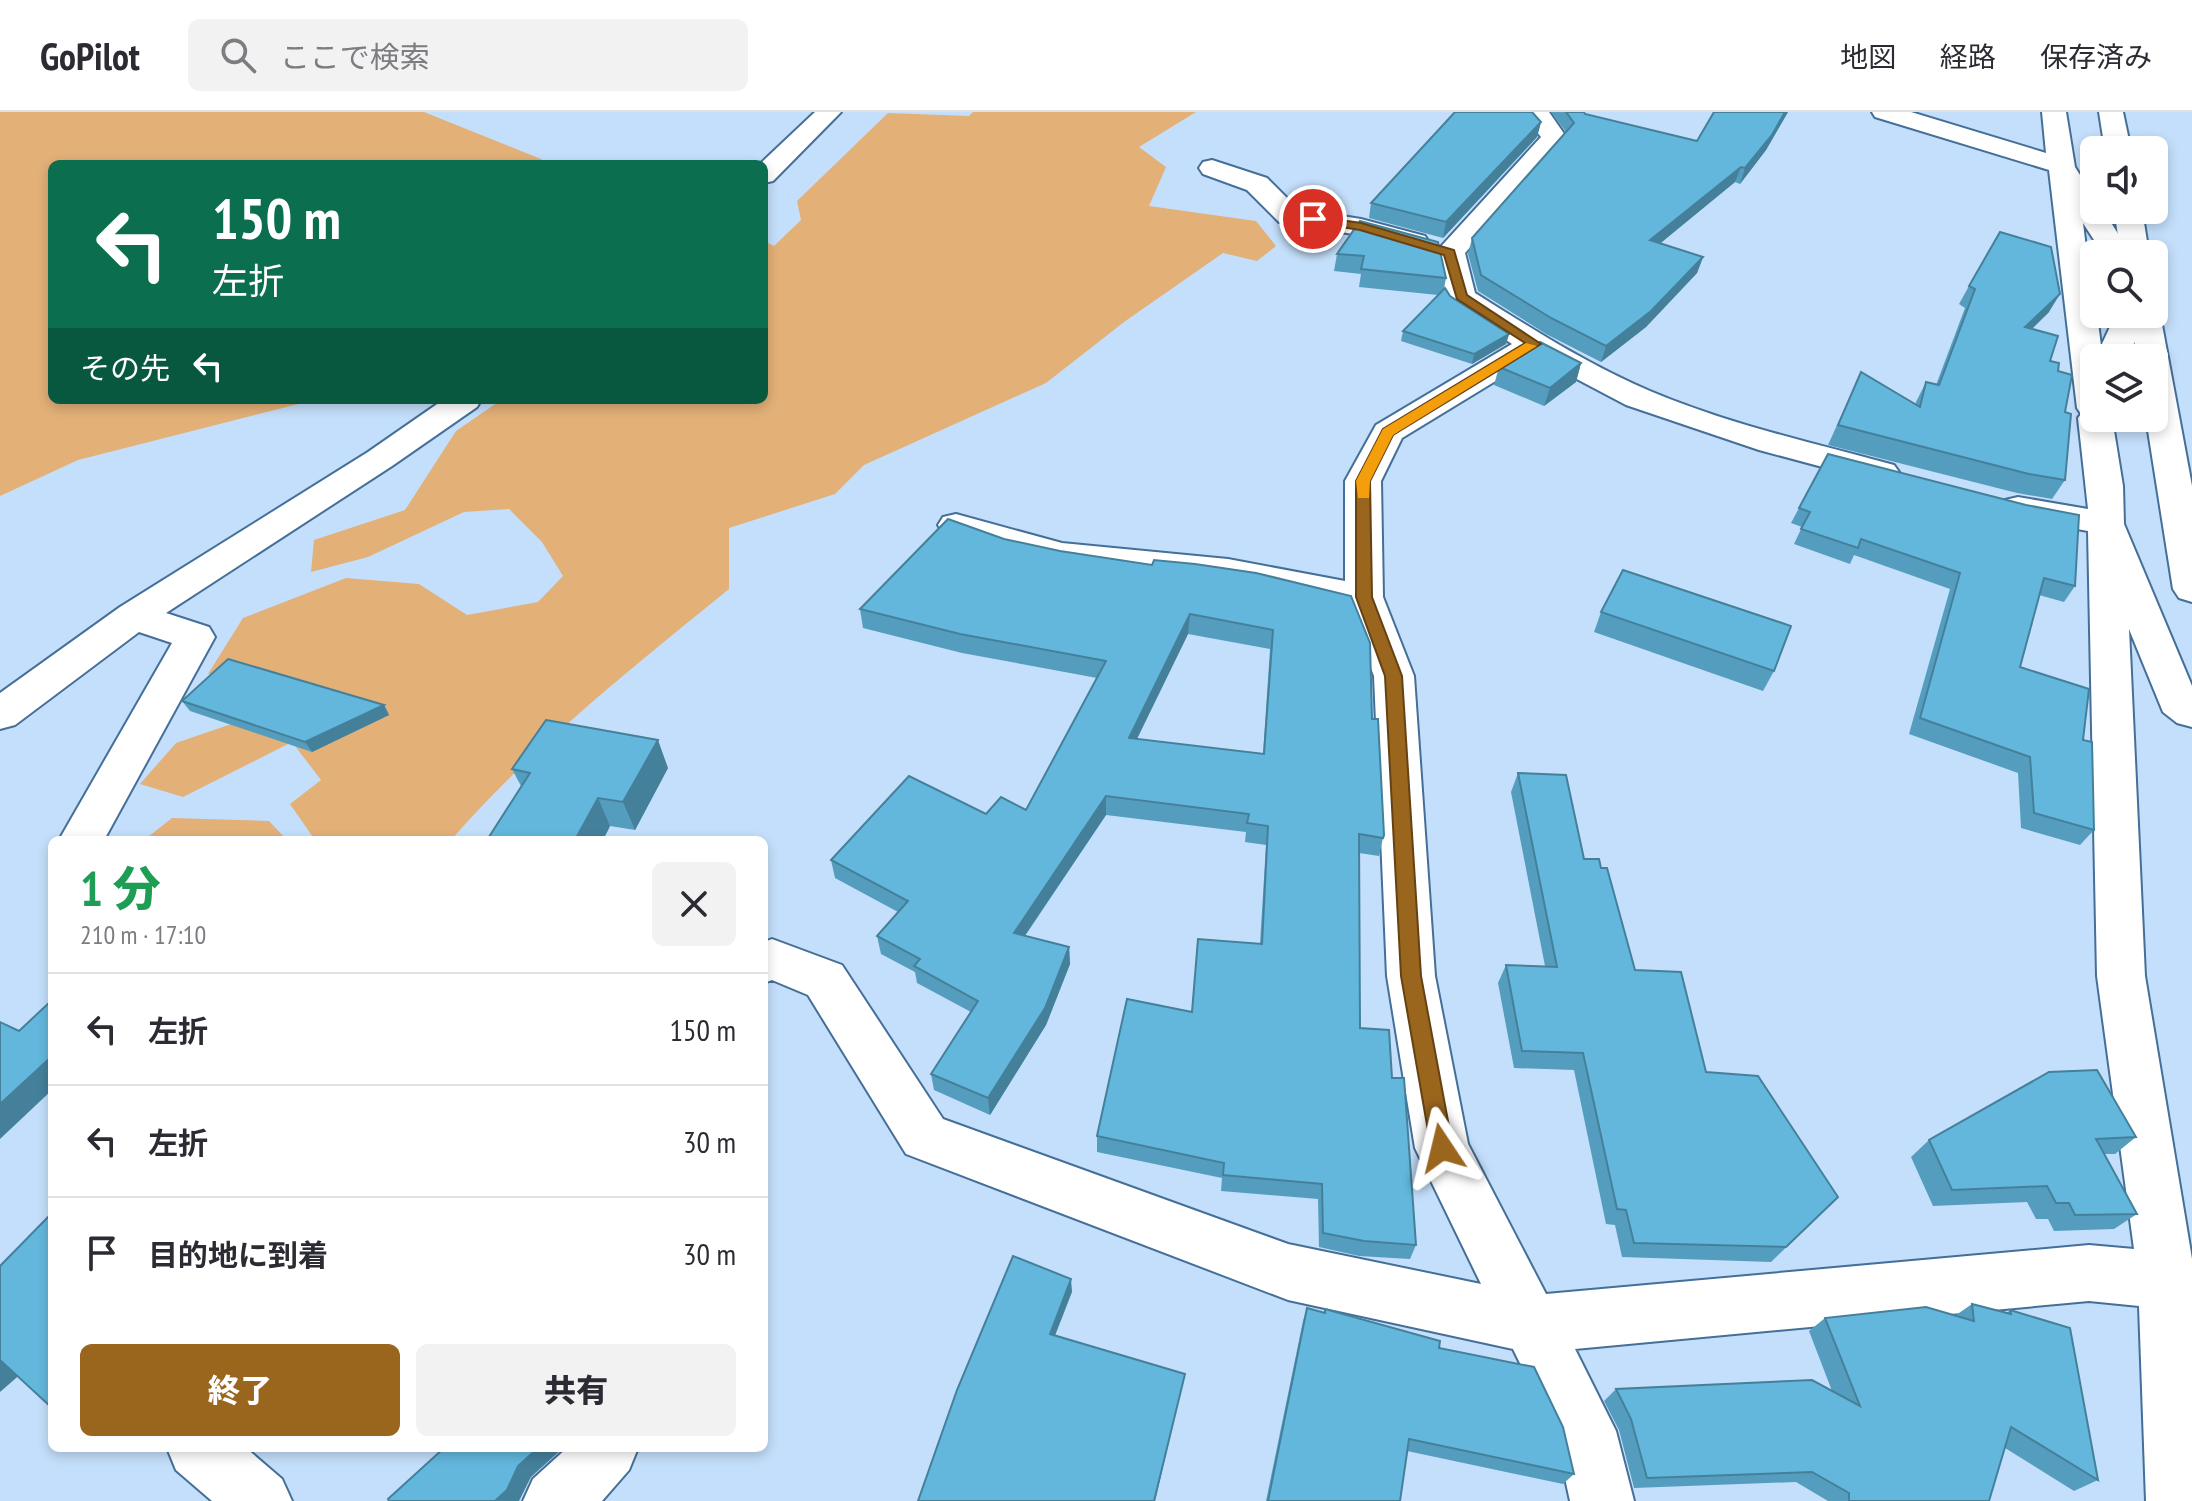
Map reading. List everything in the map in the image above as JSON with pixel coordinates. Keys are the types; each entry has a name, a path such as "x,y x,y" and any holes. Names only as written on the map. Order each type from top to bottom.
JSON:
{"street":[{"path":"768,171 829,112"},
{"path":"1450,252 1554,138 1533,112"},
{"path":"1884,112 2060,165 2108,240"},
{"path":"2054,112 2085,344"},
{"path":"2111,112 2115,136"},
{"path":"1212,168 1257,184 1289,216 1361,227 1450,252"},
{"path":"1450,252 1461,297 1534,344 1638,398 1771,443 1909,479"},
{"path":"1534,344 1388,432 1363,481 1364,597 1394,676 1411,976 1442,1148 1585,1431 1602,1501"},
{"path":"0,714 134,616 380,459 459,404"},
{"path":"2097,432 2106,505 2178,702 2192,712"},
{"path":"2110,432 2106,505 2121,976 2167,1280 2178,1501"},
{"path":"2165,432 2192,589"},
{"path":"1986,499 2106,505"},
{"path":"956,525 1061,555 1228,571 1364,597"},
{"path":"83,836 195,637 134,616"},
{"path":"768,961 772,959 825,980 925,1137 1288,1272 1532,1324 2089,1273 2167,1280"},
{"path":"2192,1224 2167,1280 2192,1369"},
{"path":"203,1452 260,1501"},
{"path":"555,1501 586,1474 604,1452"}],"shaded area":[{"path":"0,112 424,112 542,160 48,160 48,404 298,404 78,460 0,496"},
{"path":"973,112 1196,112 1139,147 1166,167 1149,206 1256,221 1276,246 1257,261 1223,253 1124,322 1046,383 864,465 835,494 729,528 729,589 549,740 455,836 312,836 290,804 321,780 292,742 183,797 140,784 176,743 269,711 277,680 208,674 243,618 346,578 419,584 467,615 538,602 563,576 542,542 509,509 464,512 368,557 311,572 314,540 405,510 456,431 495,404 768,404 768,243 774,246 801,220 797,201 888,113 969,116"},
{"path":"172,818 269,821 283,836 149,836"}],"building":[{"path":"1455,112 1532,112 1541,122 1446,222 1371,203"},
{"path":"1566,112 1584,112 1697,141 1714,112 1785,112 1772,135 1745,168 1741,167 1650,240 1703,257 1651,311 1606,346 1551,318 1481,275 1472,238 1574,123"},
{"path":"1360,221 1438,242 1446,278 1361,269 1364,256 1337,254"},
{"path":"2000,232 2051,247 2060,294 2025,327 2058,336 2050,361 2059,363 2058,371 2072,375 2065,412 2071,414 2065,480 2029,474 1838,425 1861,372 1920,407 1926,382 1939,385 1975,289 1969,286"},
{"path":"1445,288 1450,296 1509,334 1474,354 1403,331"},
{"path":"1540,342 1581,363 1550,388 1499,367"},
{"path":"1828,454 2026,505 2079,515 2075,586 2044,578 2020,667 2089,689 2083,740 2092,742 2094,830 2034,813 2030,757 1920,718 1960,573 1861,539 1858,548 1801,529 1810,512 1799,508"},
{"path":"948,519 1004,539 1060,551 1152,565 1154,560 1256,573 1351,596 1370,643 1372,719 1378,719 1384,835 1383,838 1359,834 1360,1028 1389,1030 1392,1078 1404,1078 1416,1245 1364,1241 1323,1233 1322,1184 1223,1175 1224,1163 1097,1136 1127,999 1192,1012 1198,939 1262,944 1268,826 1247,823 1249,814 1106,796 1014,933 1069,947 1045,1008 988,1098 931,1074 978,1001 914,966 920,959 877,936 908,901 831,860 909,776 986,814 1001,797 1026,810 1106,661 960,634 860,609","holes":["1190,614 1273,630 1264,754 1129,738"]},
{"path":"1623,570 1791,626 1774,671 1601,612"},
{"path":"228,659 384,705 305,742 182,701"},
{"path":"546,720 658,740 623,802 598,798 577,836 490,836 530,773 512,769"},
{"path":"1518,773 1566,775 1584,859 1599,859 1601,868 1607,868 1635,970 1681,972 1706,1072 1758,1076 1838,1197 1786,1247 1634,1243 1626,1210 1617,1209 1583,1053 1522,1051 1506,965 1557,967"},
{"path":"48,1004 48,1060 0,1104 0,1022 19,1031"},
{"path":"2097,1070 2136,1137 2096,1139 2137,1214 2075,1215 2069,1203 2056,1203 2047,1186 1952,1190 1929,1140 2049,1072"},
{"path":"48,1217 48,1404 0,1360 0,1266"},
{"path":"1013,1256 1071,1279 1050,1334 1185,1374 1154,1501 918,1501 957,1390"},
{"path":"1972,1304 2011,1314 2010,1310 2070,1328 2098,1480 2011,1427 1989,1501 1849,1501 1849,1493 1812,1472 1647,1478 1631,1419 1616,1389 1812,1380 1860,1406 1825,1318 1926,1307 1974,1321"},
{"path":"1307,1308 1325,1313 1325,1309 1440,1341 1439,1348 1534,1367 1563,1427 1574,1474 1409,1439 1400,1501 1268,1501"},
{"path":"440,1452 534,1452 518,1466 507,1490 495,1501 388,1499"}],"slow traffic":[{"path":"1363,494 1363,481 1388,432 1530,346"}],"route":[{"path":"1313,219 1361,227 1450,252 1461,297 1534,344 1388,432 1363,481 1364,597 1394,676 1411,976 1442,1148"}]}
